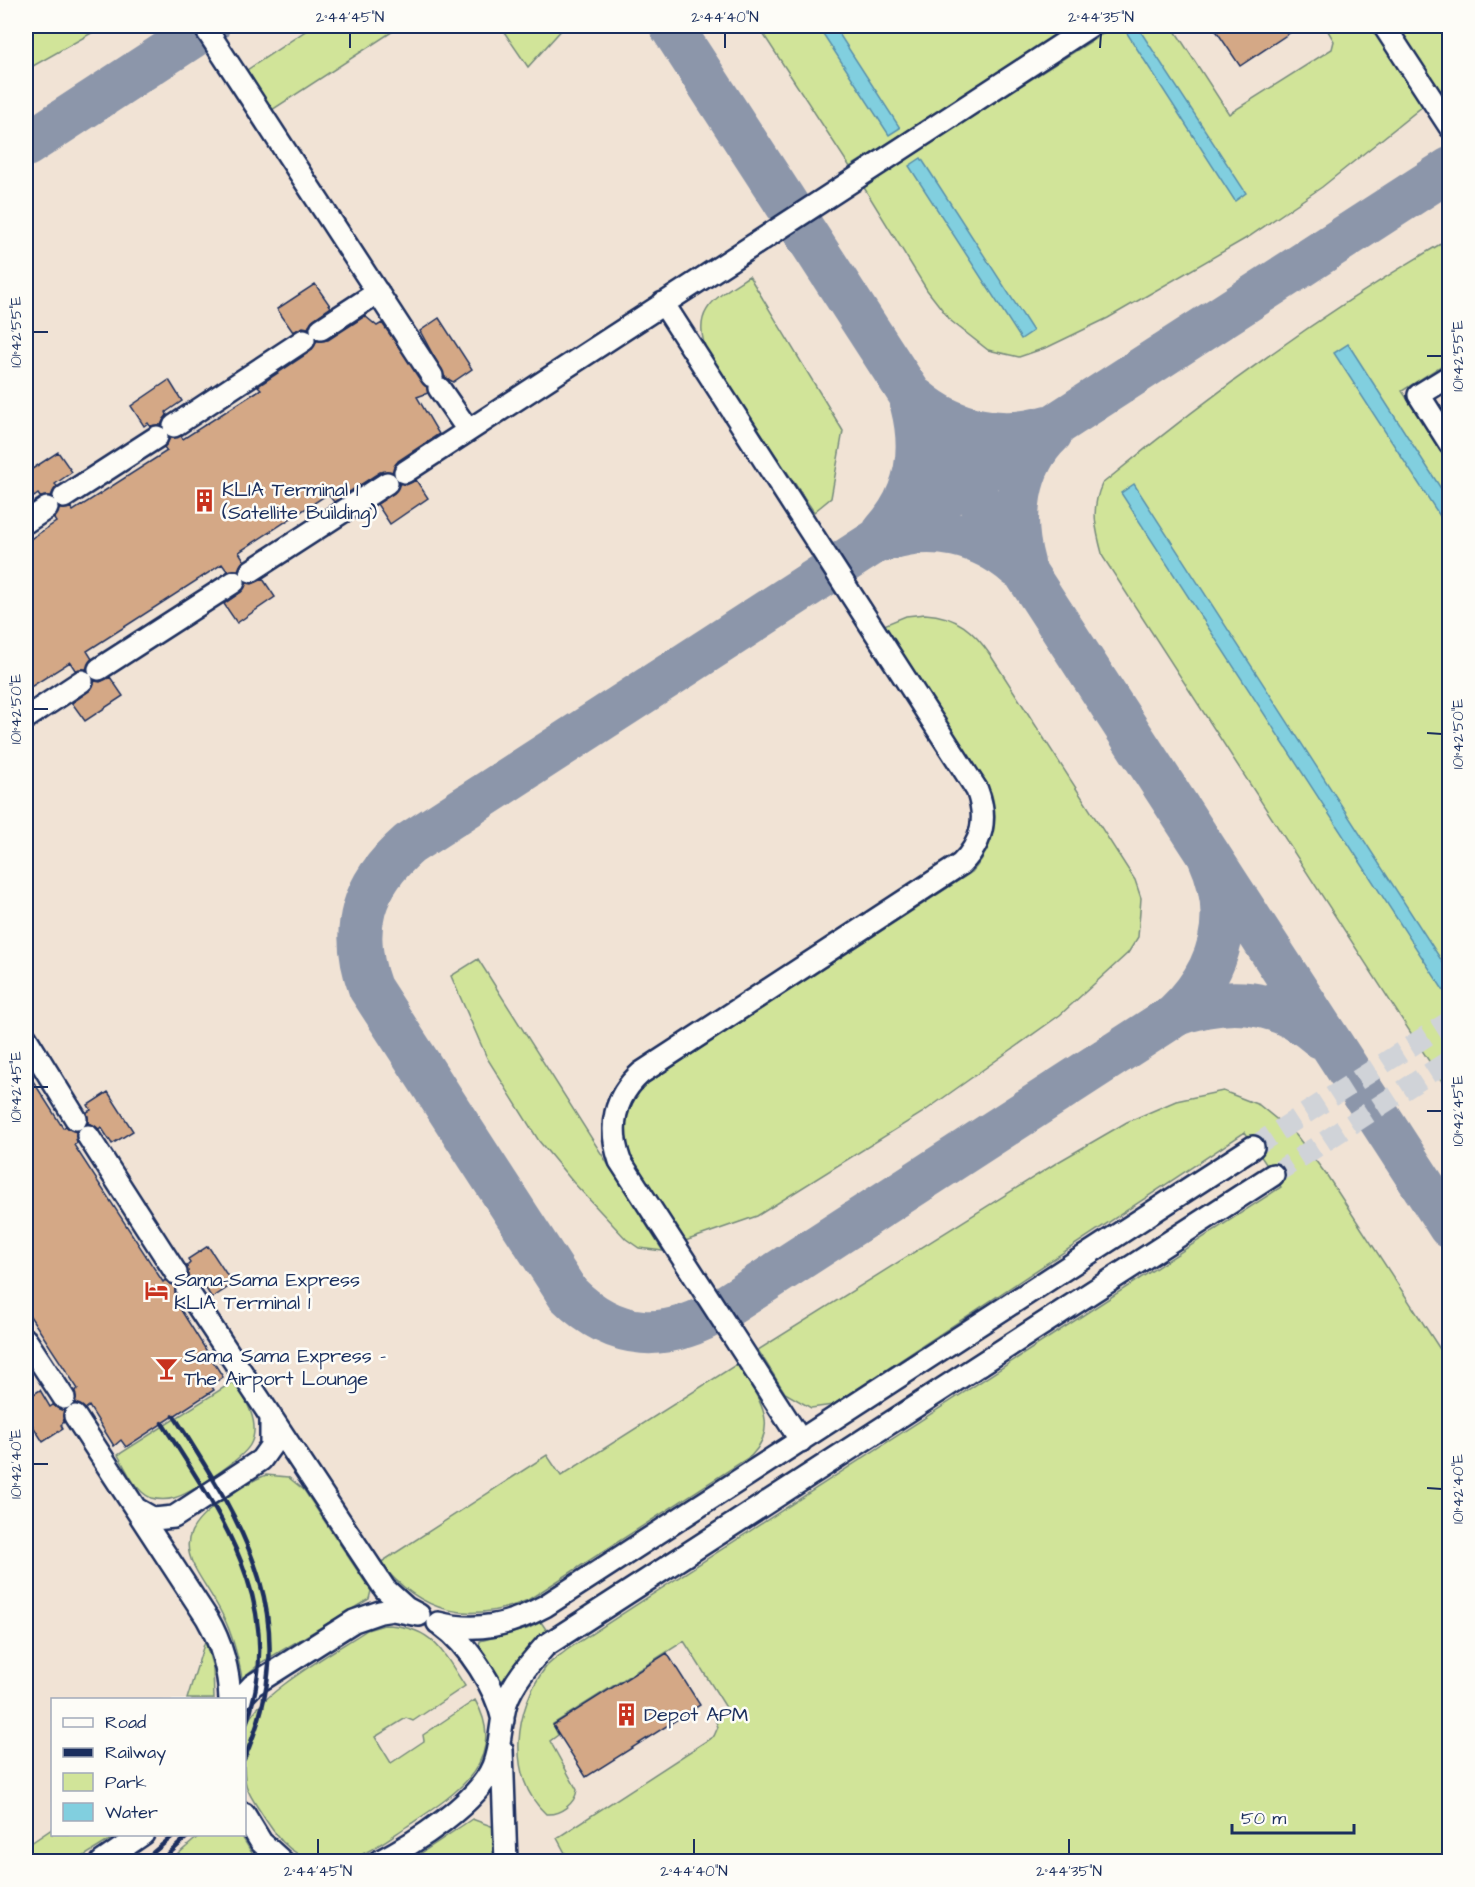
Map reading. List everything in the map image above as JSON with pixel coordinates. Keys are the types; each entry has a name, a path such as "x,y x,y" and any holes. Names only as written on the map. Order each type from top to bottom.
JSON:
{"street":[{"path":"204,26 468,430"},
{"path":"26,718 1090,26"},
{"path":"1384,26 1449,127"},
{"path":"26,522 378,292"},
{"path":"663,303 977,790 982,804 981,834 977,845 961,864 641,1073 629,1083 616,1108 613,1135 620,1161 801,1441"},
{"path":"1449,376 1419,395 1449,444"},
{"path":"26,1038 270,1419 385,1589 405,1608 451,1632 495,1695 502,1728 506,1862"},
{"path":"241,1698 253,1685 367,1615 393,1610 455,1627 484,1628 529,1615 1253,1147"},
{"path":"378,1862 456,1811 472,1797 492,1769 507,1703 526,1668 545,1646 1273,1175"},
{"path":"26,1340 218,1637 226,1663 230,1698"},
{"path":"138,1510 158,1520 174,1517 261,1460 271,1446 270,1419"},
{"path":"246,1817 261,1842 283,1862"},
{"path":"102,1862 140,1836"}],"shaded area":[{"path":"26,26 1449,26 1449,1861 26,1861"}],"green space":[{"path":"26,26 104,26 26,70"},
{"path":"313,26 401,26 272,110 247,70"},
{"path":"500,26 565,26 528,67"},
{"path":"758,26 1073,26 850,167"},
{"path":"1115,26 1172,26 1229,114 1332,49 1334,41 1325,26 1371,26 1423,106 1322,187 1250,236 1108,318 1048,347 1019,357 988,350 951,321 927,290 863,186"},
{"path":"1398,26 1449,26 1449,85 1440,91"},
{"path":"1449,239 1449,361 1402,391 1449,462 1449,1092 1103,557 1096,529 1095,512 1102,484 1185,418 1314,324"},
{"path":"749,276 843,431 831,498 814,512 709,356 703,341 703,317 708,307 725,291"},
{"path":"925,614 946,618 964,626 991,656 1135,880 1141,898 1138,937 1128,953 1060,1015 922,1113 757,1216 685,1241 631,1159 626,1138 626,1119 639,1092 646,1084 972,872 990,844 995,814 991,792 884,625 906,616"},
{"path":"478,959 663,1251 639,1248 626,1239 539,1141 487,1058 451,976"},
{"path":"1223,1091 1259,1105 1296,1135 1328,1177 1449,1363 1449,1861 553,1861 565,1853 557,1838 714,1736 718,1727 714,1717 727,1709 684,1641 553,1724 558,1735 550,1741 577,1790 573,1800 566,1808 556,1813 546,1814 533,1799 524,1781 519,1742 527,1702 535,1683 548,1664 1281,1187 1245,1132 833,1405 811,1408 785,1393 758,1350 1058,1162 1127,1122 1176,1101"},
{"path":"737,1364 758,1398 765,1421 765,1432 751,1456 528,1600 486,1612 447,1610 412,1593 380,1563 547,1455 561,1476"},
{"path":"234,1381 251,1411 254,1429 250,1445 227,1467 182,1495 163,1500 145,1495 132,1479 118,1455"},
{"path":"266,1475 288,1477 304,1490 371,1591 369,1599 262,1662 242,1678 230,1631 196,1569 190,1556 188,1543 192,1530 203,1516 238,1490"},
{"path":"541,1622 547,1631 518,1659 504,1680 501,1680 479,1646 480,1641 527,1629"},
{"path":"384,1625 400,1626 424,1635 434,1642 465,1686 413,1721 406,1718 375,1737 391,1763 424,1741 423,1735 475,1700 484,1722 486,1742 481,1760 471,1775 441,1803 375,1848 341,1861 316,1861 290,1849 276,1835 248,1790 246,1785 246,1727 251,1716 279,1688 367,1630"},
{"path":"205,1641 213,1668 214,1698 187,1698"},
{"path":"472,1819 494,1827 494,1861 408,1862"},
{"path":"51,1830 51,1836 116,1836 76,1861 26,1861 26,1841 31,1843"},
{"path":"199,1836 242,1836 257,1861 170,1861"}],"water":[{"path":"818,26 834,26 900,128 889,135"},
{"path":"1137,26 1246,193 1235,201 1123,27"},
{"path":"921,158 1033,331 1021,339 909,166"},
{"path":"1348,344 1449,501 1449,530 1334,353"},
{"path":"1134,484 1449,972 1449,999 1121,493"}],"building":[{"path":"1213,26 1300,26 1240,66"},
{"path":"315,284 331,307 314,319 308,328 303,327 293,332 277,309"},
{"name":"KLIA Terminal 1 (Satellite Building)","path":"365,316 377,326 382,323 427,387 428,393 417,397 439,434 398,461 392,472 380,472 334,502 328,494 239,552 244,560 238,570 227,571 222,564 87,651 92,659 86,669 75,670 70,662 26,690 26,542 56,522 54,519 59,509 71,508 73,511 167,451 164,447 170,438 181,436 183,439 261,389 258,386 311,351 316,341 328,340"},
{"path":"439,318 472,369 453,382 445,377 420,331"},
{"path":"169,380 182,401 166,412 167,415 161,425 150,426 148,423 144,426 131,406"},
{"path":"58,452 72,472 55,484 57,486 51,496 40,497 38,494 34,497 26,485 26,473"},
{"path":"416,480 428,498 390,524 377,504 394,493 400,483 406,485"},
{"path":"263,579 275,597 237,623 224,604 241,592 247,583 252,584"},
{"path":"110,677 123,696 85,721 72,703 89,691 95,681 100,682"},
{"path":"26,1070 63,1128 66,1126 76,1132 77,1143 74,1145 163,1282 165,1280 175,1286 176,1297 174,1299 223,1377 211,1385 214,1390 126,1447 121,1440 114,1446 89,1406 85,1409 75,1403 75,1391 78,1389 26,1310"},
{"path":"108,1092 133,1131 112,1144 101,1127 99,1129 88,1123 87,1112 91,1110 88,1105"},
{"path":"208,1246 233,1284 212,1298 201,1281 198,1283 188,1277 187,1266 190,1263 188,1259"},
{"path":"40,1390 50,1407 53,1405 64,1411 64,1422 61,1425 63,1429 43,1442 26,1415 26,1399"},
{"name":"Depot APM","path":"667,1653 700,1705 586,1777 553,1725"}],"taxiway":[{"path":"26,145 208,26"},
{"path":"671,26 1450,1227"},
{"path":"1209,856 1222,900 1220,941 1214,961 1204,980 1175,1015 722,1309 702,1320 662,1331 642,1332 623,1329 586,1310 568,1294 370,988 361,946 361,927 370,892 380,876 409,844 1450,169"},
{"path":"917,400 946,419 979,430 1012,433 1047,427"},
{"path":"884,532 904,503 915,472 917,439 912,405"},
{"path":"1023,563 1017,529 1019,494 1030,461 1039,446 1051,433"},
{"path":"887,539 922,532 956,535 988,546 1017,566"},
{"path":"1175,1015 1214,1005 1251,1004 1287,1015 1305,1024 1321,1037"}],"tunnel":[{"path":"1253,1147 1450,1021"},
{"path":"1273,1175 1450,1060"}],"railway":[{"path":"174,1416 224,1498 244,1539 259,1579 268,1620 269,1664 262,1710 246,1754"},
{"path":"162,1423 227,1531 244,1568 255,1606 259,1645 256,1686 246,1723"},
{"path":"142,1862 173,1836"},
{"path":"160,1862 188,1836"}],"place":[{"name":"KLIA Terminal 1 (Satellite Building)","path":"204,501"},
{"name":"Sama-Sama Express KLIA Terminal 1","path":"156,1291"},
{"name":"Sama Sama Express - The Airport Lounge","path":"166,1368"},
{"name":"Depot APM","path":"626,1715"}]}
